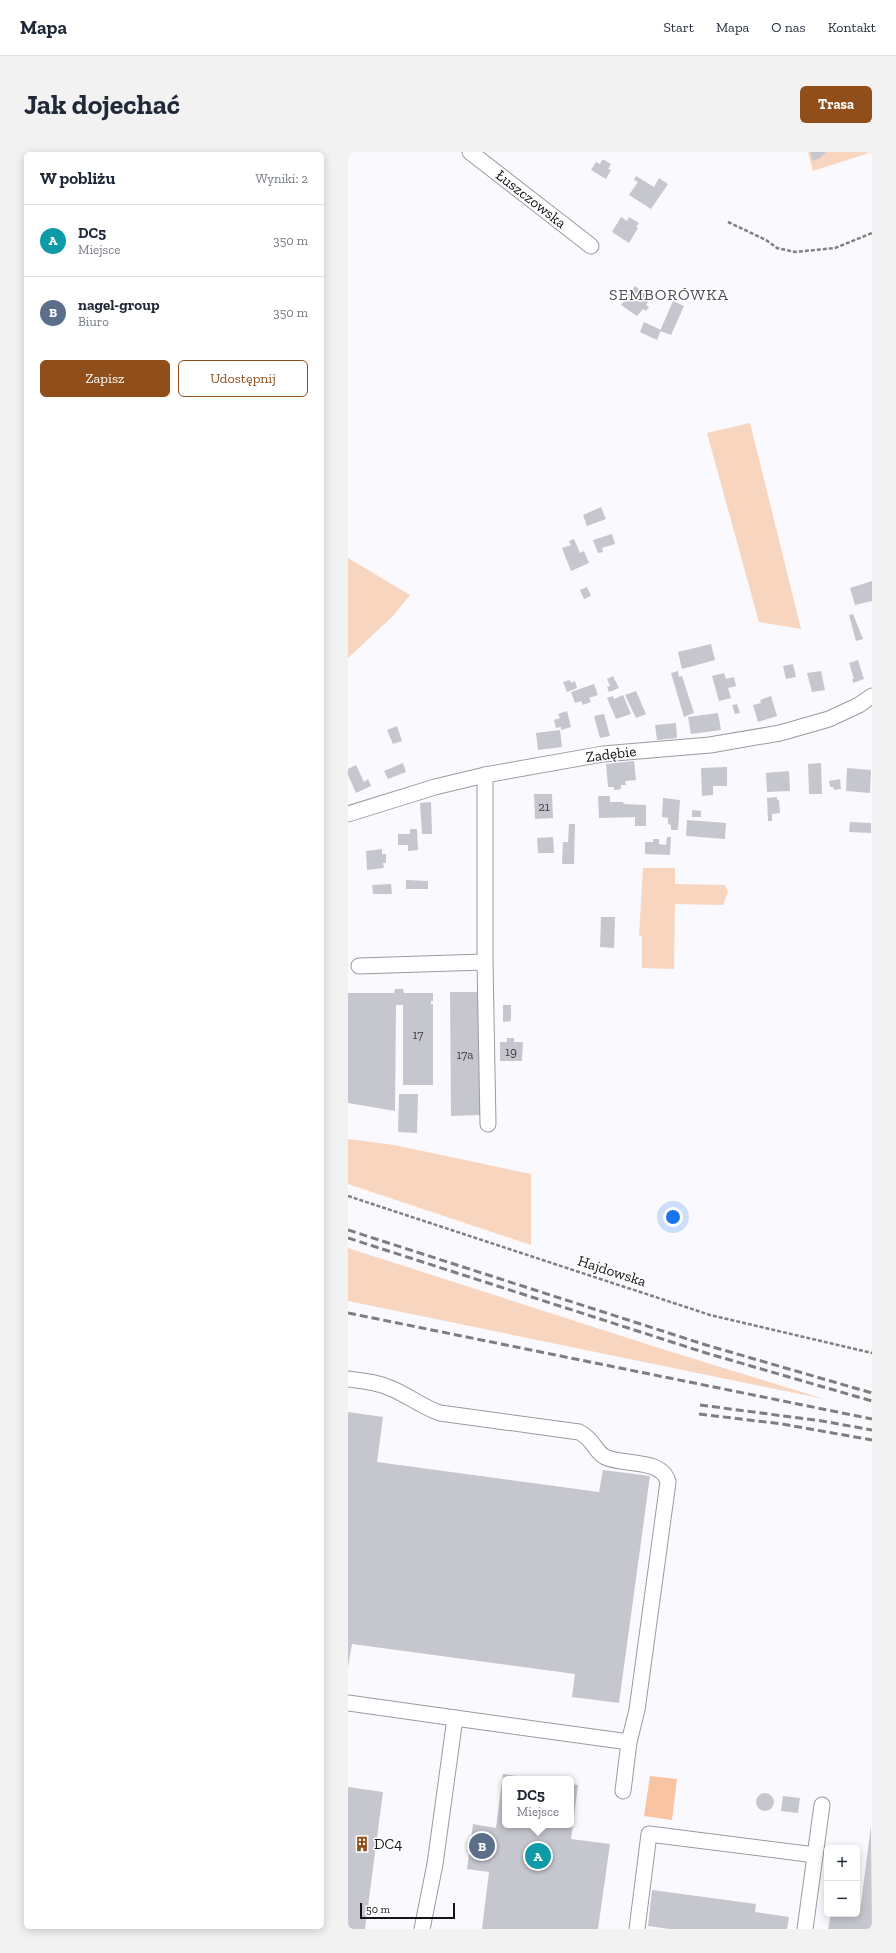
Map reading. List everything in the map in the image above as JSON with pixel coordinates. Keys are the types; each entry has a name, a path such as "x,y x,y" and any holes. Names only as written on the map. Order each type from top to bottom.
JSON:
{"street":[{"name":"Łuszczowska","path":"470,152 591,246"},
{"name":"Zadębie","path":"348,814 435,786 485,775 603,754 710,745 780,733 829,719 859,706 872,696"},
{"path":"485,775 485,962 488,1124"},
{"path":"359,966 485,962"},
{"path":"348,1379 375,1382 391,1388 425,1408 440,1413 579,1432 588,1436 599,1452 605,1457 656,1468 666,1476 668,1482 638,1702 630,1742 623,1791"},
{"path":"348,1703 630,1742"},
{"path":"422,1929 435,1864 455,1718"},
{"path":"806,1929 822,1804"},
{"path":"637,1929 649,1834 815,1855"}],"path":[{"path":"728,222 766,240 777,248 796,252 835,248 872,232"},
{"name":"Hajdowska","path":"348,1196 710,1314 872,1353"}],"shaded area":[{"path":"808,152 872,152 813,171"},
{"path":"750,423 801,629 759,622 707,433"},
{"path":"348,558 410,595 393,616 348,658"},
{"path":"643,868 675,868 675,884 725,885 728,892 723,905 675,904 674,969 642,968 642,936 639,936"},
{"path":"348,1139 394,1145 531,1174 531,1245 348,1184"},
{"path":"348,1248 659,1348 824,1399 348,1301"},
{"path":"650,1776 677,1779 672,1820 644,1816"}],"building":[{"path":"810,152 825,152 826,154 813,161"},
{"path":"602,160 611,164 608,169 611,170 606,179 591,170 596,162 600,164"},
{"path":"636,176 654,187 659,178 668,184 651,209 629,195 638,182 634,180"},
{"path":"621,217 627,221 629,217 639,223 636,227 638,228 629,243 612,232"},
{"path":"635,286 651,298 646,305 649,307 646,311 643,309 637,316 621,305"},
{"path":"673,301 684,306 671,335 660,331"},
{"path":"644,322 661,330 657,340 640,332"},
{"path":"601,507 606,519 587,526 583,515"},
{"path":"612,534 615,544 602,548 603,552 598,553 593,540"},
{"path":"574,539 580,553 584,551 589,563 571,571 562,548 571,545 569,541"},
{"path":"872,581 872,601 855,605 850,588"},
{"path":"587,587 591,596 584,599 580,590"},
{"path":"853,614 863,639 856,641 849,615"},
{"path":"711,644 715,660 682,669 678,652"},
{"path":"858,660 864,679 853,683 852,679 854,679 849,663"},
{"path":"793,664 796,677 786,679 783,666"},
{"path":"678,671 679,677 682,676 694,713 684,717 671,673"},
{"path":"821,671 825,690 812,692 807,673"},
{"path":"724,673 726,679 734,677 736,686 728,688 731,698 719,701 712,676"},
{"path":"613,676 619,688 609,692 607,687 610,686 607,679"},
{"path":"570,680 571,683 575,681 577,688 567,692 563,682"},
{"path":"594,684 598,695 589,698 591,702 583,705 581,701 575,703 571,692"},
{"path":"636,691 646,714 636,718 625,695"},
{"path":"623,695 631,714 616,719 607,698 613,696 614,699"},
{"path":"771,696 777,716 758,722 753,705 761,703 760,700"},
{"path":"737,704 740,713 735,714 732,705"},
{"path":"567,711 571,727 561,730 561,727 556,728 554,720 560,718 558,714"},
{"path":"718,713 721,730 691,734 688,717"},
{"path":"604,714 610,736 600,738 594,716"},
{"path":"676,723 677,738 657,740 655,725"},
{"path":"397,726 402,741 393,744 387,730"},
{"path":"560,730 562,747 538,750 536,733"},
{"path":"634,761 636,780 625,781 626,785 621,785 621,789 614,790 614,787 608,787 606,764"},
{"path":"403,763 406,772 388,779 384,771"},
{"path":"821,763 822,794 809,794 808,764"},
{"path":"356,765 364,782 368,779 371,786 356,793 348,775 348,769"},
{"path":"727,767 727,786 713,786 713,795 702,796 701,768"},
{"path":"847,768 871,770 870,793 846,791"},
{"path":"789,771 790,791 767,792 766,773"},
{"path":"840,779 841,789 834,790 833,787 830,787 829,781"},
{"path":"534,794 552,794 553,818 535,819"},
{"path":"598,796 610,796 610,802 646,805 646,826 635,826 635,817 599,818"},
{"path":"777,797 777,800 779,800 780,813 772,814 772,821 768,821 767,798"},
{"path":"663,798 680,800 678,830 671,830 671,825 668,824 668,818 662,817"},
{"path":"431,802 432,834 422,834 420,803"},
{"path":"692,810 701,811 701,817 692,817"},
{"path":"687,820 726,823 725,839 686,836"},
{"path":"850,822 871,823 871,833 849,832"},
{"path":"569,824 575,824 574,864 562,864 563,842 568,842"},
{"path":"410,829 417,829 418,850 408,851 408,845 398,845 398,834 410,834"},
{"path":"553,837 554,853 538,853 537,838"},
{"path":"667,837 671,837 670,855 645,854 645,842 653,842 653,839 659,839 659,844 666,845"},
{"path":"382,849 382,854 386,854 386,863 383,863 384,868 367,870 366,851"},
{"path":"406,880 428,881 428,889 406,889"},
{"path":"391,884 392,894 373,894 372,885"},
{"path":"601,917 615,917 614,948 600,947"},
{"path":"395,989 403,989 404,993 433,993 433,1001 431,1001 431,1004 433,1004 433,1085 403,1085 403,1005 396,1005 395,1111 348,1103 348,993 394,993"},
{"path":"450,992 480,992 481,1115 451,1116"},
{"path":"503,1005 511,1005 511,1021 503,1022"},
{"path":"507,1038 514,1038 514,1042 523,1042 522,1061 500,1061 500,1042 507,1042"},
{"path":"399,1094 418,1094 417,1133 398,1132"},
{"path":"348,1412 383,1417 377,1462 599,1492 603,1470 650,1476 619,1703 572,1697 575,1674 352,1644 348,1667"},
{"path":"503,1774 516,1776 503,1776"},
{"path":"502,1782 502,1828 572,1828 571,1839 610,1844 598,1929 482,1929 489,1872 467,1869 473,1824 496,1828"},
{"path":"574,1784 578,1785 574,1816"},
{"name":"DC4","path":"348,1787 383,1792 365,1929 348,1929"},
{"path":"765,1793 771,1796 774,1802 771,1808 765,1811 759,1808 756,1802 759,1796"},
{"path":"783,1796 800,1798 798,1813 781,1811"},
{"path":"871,1825 872,1929 828,1929 830,1917 860,1917"},
{"path":"652,1890 756,1904 755,1912 789,1917 787,1929 670,1929 648,1926"}],"railway":[{"path":"348,1230 706,1345 872,1393"},
{"path":"348,1238 706,1353 872,1401"},
{"path":"348,1313 872,1419"},
{"path":"700,1405 822,1421 872,1430"},
{"path":"699,1414 782,1424 872,1440"}],"place":[{"name":"DC4","path":"362,1844"},
{"name":"nagel-group","path":"482,1846"},
{"name":"DC5","path":"538,1856"}],"district":[{"name":"SEMBORÓWKA","path":"669,294"}]}
